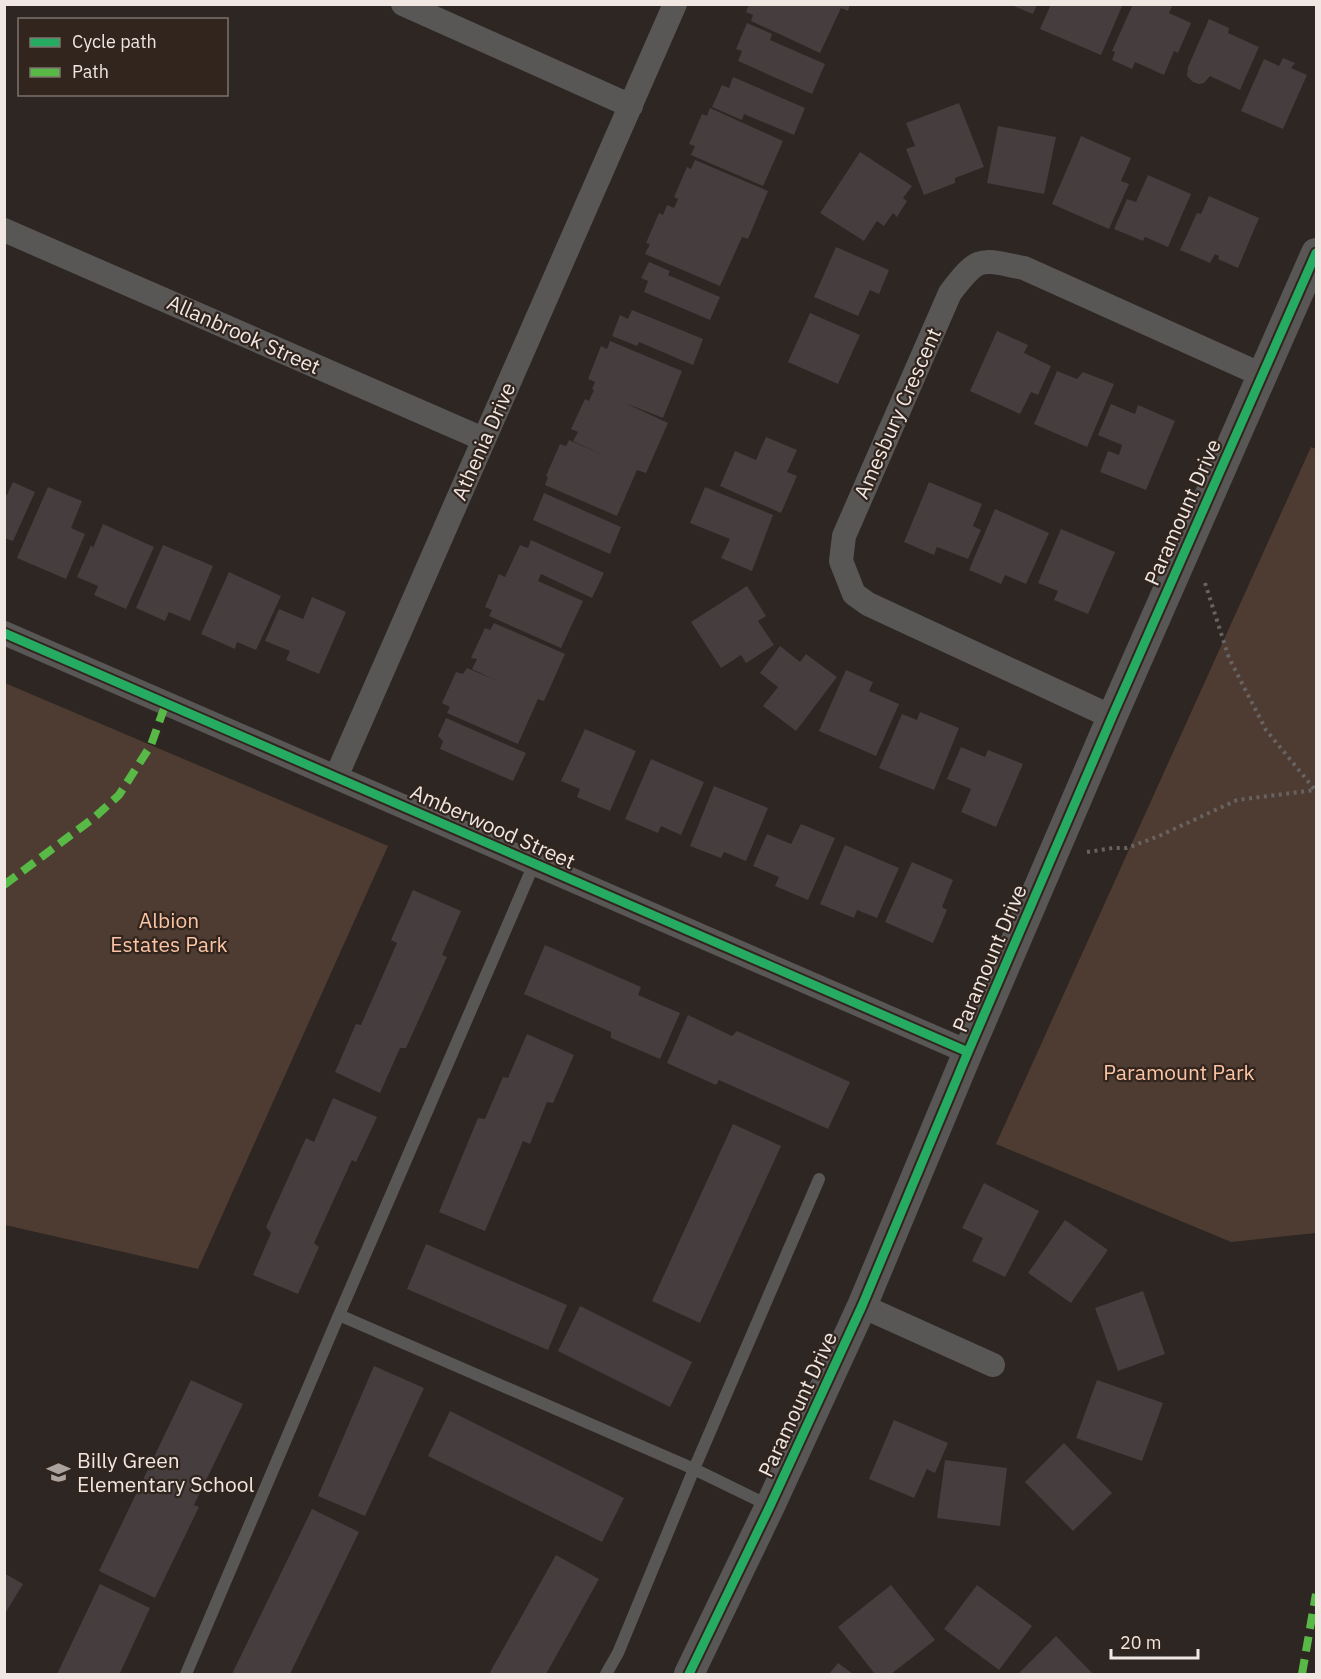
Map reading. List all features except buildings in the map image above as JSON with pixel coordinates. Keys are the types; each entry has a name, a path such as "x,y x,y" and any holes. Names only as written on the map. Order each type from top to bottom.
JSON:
{"street":[{"path":"403,4 631,106"},
{"name":"Athenia Drive","path":"336,777 675,4"},
{"name":"Allanbrook Street","path":"4,230 483,438"},
{"name":"Paramount Drive","path":"689,1674 770,1506 862,1306 1112,717 1317,254"},
{"name":"Amesbury Crescent","path":"1112,717 868,604 854,594 841,561 844,536 950,293 969,269 986,260 1024,268 1262,375"},
{"name":"Amberwood Street","path":"4,633 968,1052"},
{"path":"862,1306 993,1365"}],"lane":[{"path":"186,1674 534,864"},
{"path":"606,1674 618,1653 694,1469 819,1179"},
{"path":"339,1315 694,1469 770,1506"}],"path":[{"path":"1204,580 1230,658 1266,730 1316,791"},
{"path":"1052,858 1113,848 1127,848 1237,800 1316,791"}],"green space":[{"name":"Paramount Park","path":"1311,447 1316,449 1316,1233 1231,1242 996,1144"},
{"name":"Albion Estates Park","path":"5,683 388,846 198,1269 5,1225"}],"marked path":[{"path":"4,885 95,817 119,795 151,745 166,703"},
{"path":"1302,1674 1316,1594"}],"cycle path":[{"path":"689,1674 770,1506 862,1306 1112,717 1316,253"},
{"path":"4,633 968,1052"}],"place":[{"name":"Billy Green Elementary School","path":"59,1472"}]}
